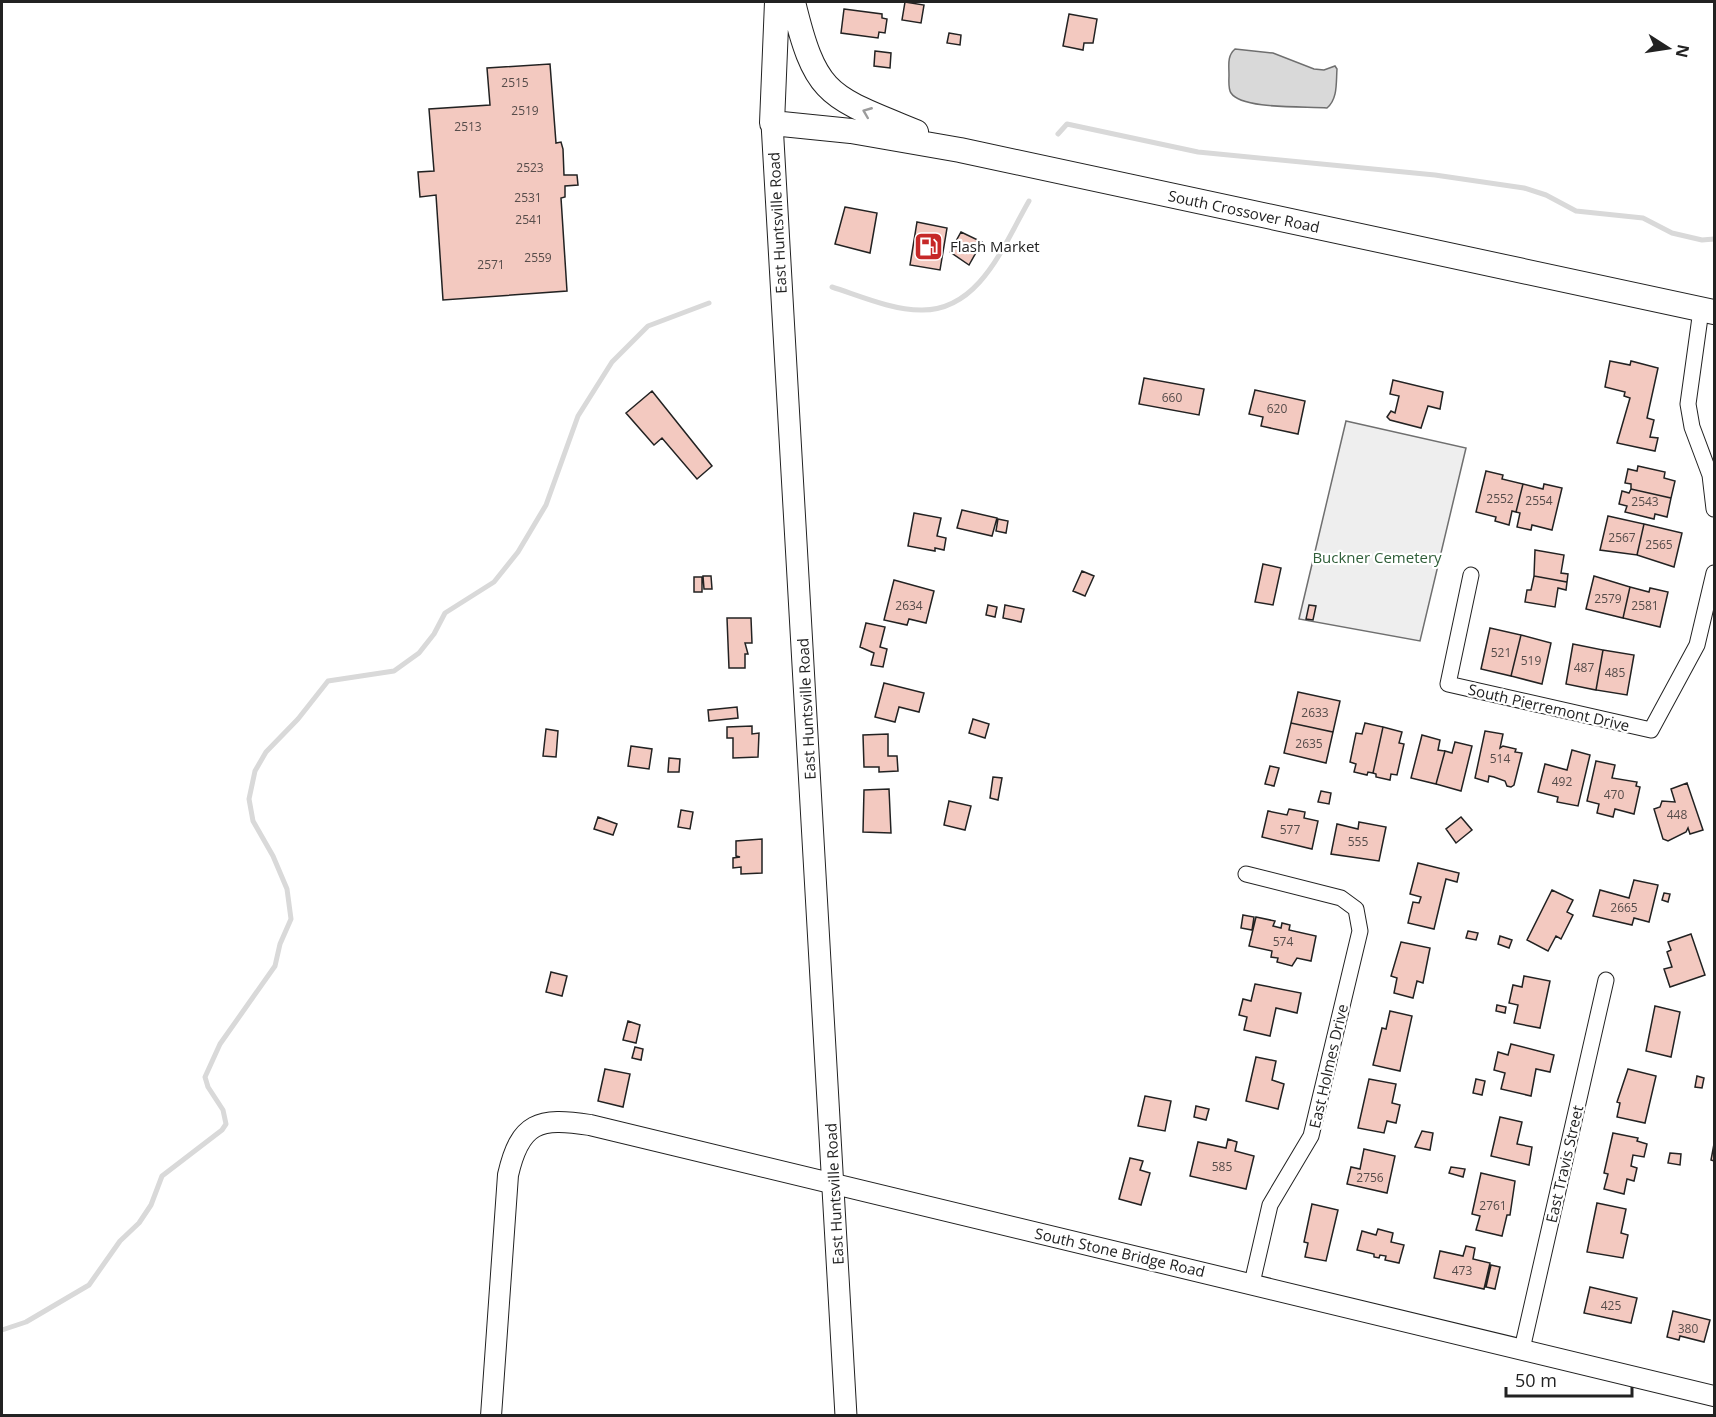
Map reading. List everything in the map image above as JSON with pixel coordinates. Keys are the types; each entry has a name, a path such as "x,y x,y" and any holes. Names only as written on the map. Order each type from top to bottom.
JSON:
{"main road":[{"name":"East Huntsville Road","path":"777,2 772,123 846,1416"},
{"path":"793,2 805,50 814,71 828,89 847,104 960,150"},
{"name":"South Crossover Road","path":"772,123 851,131 960,150 1708,311"}],"street":[{"path":"1708,311 1688,404 1692,427 1710,475 1714,509"},
{"name":"South Pierremont Drive","path":"1471,575 1448,684 1651,730 1697,645 1714,573"},
{"name":"East Holmes Drive","path":"1246,874 1341,898 1356,909 1360,931 1311,1136 1270,1205 1252,1282"},
{"name":"East Travis Street","path":"1522,1349 1606,980"},
{"name":"South Stone Bridge Road","path":"490,1416 508,1175 514,1148 527,1132 546,1121 590,1125 834,1186 1252,1282 1714,1396"}],"green space":[{"name":"Buckner Cemetery","path":"1346,421 1466,448 1420,641 1299,619"}],"shaded area":[{"path":"1235,49 1273,53 1314,69 1324,70 1335,66 1337,69 1335,95 1331,104 1327,108 1276,106 1261,105 1238,98 1229,89 1229,61"}],"building":[{"path":"905,2 924,5 921,23 902,20"},
{"path":"844,9 882,14 882,18 887,19 885,33 879,32 878,38 841,33"},
{"path":"1069,14 1097,19 1093,43 1084,43 1083,50 1063,46"},
{"path":"949,33 961,35 960,45 947,43"},
{"path":"875,51 891,53 890,68 874,66"},
{"path":"550,64 556,143 561,142 563,149 564,175 577,175 578,185 565,186 565,197 561,198 567,291 443,300 436,195 420,197 418,172 434,171 429,109 490,105 487,68"},
{"path":"845,207 877,213 870,253 835,244"},
{"name":"Flash Market","path":"917,222 947,228 940,270 910,265"},
{"path":"961,232 982,242 969,265 950,252"},
{"path":"1610,361 1630,365 1631,361 1658,368 1647,418 1654,420 1650,437 1658,438 1655,451 1617,443 1630,398 1624,396 1625,392 1605,387"},
{"path":"1144,378 1204,389 1199,415 1139,404"},
{"path":"1393,380 1443,392 1440,409 1428,406 1421,428 1390,420 1387,417 1391,411 1395,413 1399,396 1390,394"},
{"path":"1255,390 1305,401 1298,434 1261,426 1263,417 1249,414"},
{"path":"652,391 712,466 697,479 662,438 654,445 626,413"},
{"path":"1638,466 1665,472 1664,478 1675,481 1671,498 1631,489 1631,484 1625,483 1628,469 1637,471"},
{"path":"1486,471 1503,475 1502,479 1523,484 1516,512 1512,511 1509,525 1495,521 1496,517 1476,512"},
{"path":"1523,484 1543,489 1544,484 1562,488 1552,530 1532,525 1531,530 1517,527 1520,513 1516,512"},
{"path":"1631,489 1671,498 1667,517 1655,514 1654,519 1625,512 1627,506 1619,504 1622,491 1629,493"},
{"path":"962,510 997,518 992,536 957,528"},
{"path":"914,513 941,518 937,536 946,538 944,550 935,548 935,551 908,546"},
{"path":"1608,516 1644,524 1637,555 1600,550"},
{"path":"998,519 1008,521 1006,533 996,531"},
{"path":"1644,524 1682,533 1674,567 1637,555"},
{"path":"1535,550 1564,555 1561,573 1568,574 1567,582 1534,576"},
{"path":"1263,564 1281,568 1273,605 1255,602"},
{"path":"1082,571 1094,576 1085,596 1073,591"},
{"path":"703,576 711,576 712,589 704,589"},
{"path":"1534,576 1567,582 1566,590 1558,588 1555,607 1525,602 1527,590 1531,590"},
{"path":"1594,576 1630,587 1623,618 1586,609"},
{"path":"694,577 702,577 702,592 694,592"},
{"path":"894,580 934,591 926,623 909,619 907,625 884,620"},
{"path":"1630,587 1649,592 1650,588 1668,592 1660,627 1623,618"},
{"path":"988,605 997,607 995,617 986,615"},
{"path":"1005,605 1024,609 1021,622 1003,618"},
{"path":"1309,605 1316,606 1313,620 1306,619"},
{"path":"727,618 751,618 752,643 745,643 748,654 745,654 745,668 729,668"},
{"path":"866,623 885,627 880,647 887,649 883,667 871,665 874,653 860,647"},
{"path":"1490,628 1521,635 1511,676 1481,669"},
{"path":"1521,635 1551,643 1542,684 1511,676"},
{"path":"1573,644 1603,650 1596,690 1566,684"},
{"path":"1603,650 1634,655 1627,695 1596,690"},
{"path":"884,683 924,693 919,712 899,707 895,722 875,717"},
{"path":"1298,692 1340,701 1333,732 1291,723"},
{"path":"737,707 738,718 709,721 708,710"},
{"path":"973,719 989,724 985,738 969,733"},
{"path":"1291,723 1333,732 1326,763 1284,753"},
{"path":"1365,723 1383,727 1373,773 1368,772 1367,775 1354,772 1356,764 1350,762 1356,733 1362,734"},
{"path":"752,726 752,734 759,733 758,757 733,758 733,738 727,738 727,727"},
{"path":"1383,727 1402,732 1399,743 1404,744 1397,775 1391,774 1390,780 1376,777 1373,773"},
{"path":"546,729 558,731 556,757 543,756"},
{"path":"1485,731 1503,734 1500,748 1503,746 1522,753 1514,785 1511,787 1507,786 1505,781 1494,777 1489,776 1488,782 1475,778"},
{"path":"888,734 888,756 897,756 898,771 879,772 879,767 864,767 863,735"},
{"path":"1422,735 1440,740 1438,750 1445,751 1436,784 1411,778"},
{"path":"1455,742 1472,746 1461,791 1436,784 1445,751 1452,753"},
{"path":"631,746 652,749 649,769 628,766"},
{"path":"1572,750 1590,755 1578,806 1557,802 1558,797 1538,792 1545,764 1567,770"},
{"path":"669,758 680,759 679,772 668,772"},
{"path":"1596,761 1615,765 1612,778 1637,782 1636,786 1640,787 1634,814 1615,809 1613,817 1597,813 1599,804 1587,801"},
{"path":"1270,766 1279,768 1274,786 1265,784"},
{"path":"993,777 1002,778 998,800 990,798"},
{"path":"1687,783 1703,830 1690,834 1688,828 1686,832 1668,841 1663,839 1654,809 1660,807 1662,801 1675,802 1671,789"},
{"path":"889,789 891,833 863,832 864,790"},
{"path":"1321,791 1331,793 1329,804 1318,802"},
{"path":"949,801 971,806 965,830 944,825"},
{"path":"1289,809 1305,812 1304,818 1318,821 1312,849 1262,837 1268,811 1287,815"},
{"path":"681,810 693,812 690,829 678,827"},
{"path":"598,817 617,824 613,835 594,829"},
{"path":"1461,817 1472,830 1456,843 1446,829"},
{"path":"1359,822 1386,827 1379,861 1331,854 1337,824 1358,829"},
{"path":"762,839 762,873 741,874 741,867 733,868 733,858 740,857 736,856 736,841"},
{"path":"1418,863 1459,873 1457,882 1446,879 1434,929 1408,923 1413,902 1419,903 1421,897 1410,894"},
{"path":"1634,880 1658,885 1649,922 1634,918 1632,925 1593,916 1600,890 1629,898"},
{"path":"1552,890 1573,900 1567,912 1573,915 1561,939 1556,936 1548,951 1527,940"},
{"path":"1664,893 1670,894 1668,902 1662,900"},
{"path":"1243,915 1254,917 1252,930 1241,928"},
{"path":"1256,917 1275,921 1273,926 1281,928 1282,923 1290,925 1289,930 1316,936 1311,961 1297,958 1292,966 1277,962 1278,958 1271,957 1272,951 1249,946"},
{"path":"1468,931 1478,933 1476,940 1466,938"},
{"path":"1691,934 1705,975 1670,987 1664,969 1672,967 1667,952 1671,950 1668,942"},
{"path":"1500,936 1512,940 1509,948 1498,944"},
{"path":"1401,942 1430,948 1423,983 1417,981 1413,998 1394,993 1397,978 1391,976"},
{"path":"551,972 567,976 562,996 546,992"},
{"path":"1524,976 1550,981 1540,1028 1514,1023 1518,1005 1509,1003 1513,985 1522,987"},
{"path":"1255,984 1301,993 1297,1013 1276,1008 1270,1036 1244,1030 1247,1017 1239,1015 1243,999 1251,1001"},
{"path":"1497,1005 1506,1007 1505,1013 1496,1011"},
{"path":"1655,1006 1680,1012 1671,1057 1646,1051"},
{"path":"1390,1011 1412,1016 1400,1071 1373,1065 1382,1028 1386,1029"},
{"path":"628,1021 640,1025 636,1043 623,1040"},
{"path":"1511,1044 1554,1055 1550,1072 1536,1069 1531,1096 1501,1089 1505,1073 1494,1070 1498,1052 1508,1055"},
{"path":"635,1047 643,1049 641,1060 632,1058"},
{"path":"1256,1057 1276,1061 1272,1080 1284,1084 1278,1109 1246,1101"},
{"path":"605,1069 630,1074 623,1107 598,1101"},
{"path":"1628,1069 1656,1076 1645,1123 1617,1117 1620,1103 1617,1102"},
{"path":"1697,1076 1704,1078 1702,1088 1695,1087"},
{"path":"1369,1079 1396,1084 1392,1103 1400,1105 1396,1123 1387,1121 1384,1133 1358,1128"},
{"path":"1476,1079 1485,1081 1482,1095 1473,1093"},
{"path":"1145,1096 1171,1101 1165,1131 1138,1126"},
{"path":"1196,1106 1209,1109 1206,1120 1194,1117"},
{"path":"1500,1117 1522,1122 1517,1144 1532,1147 1529,1165 1491,1156"},
{"path":"1422,1131 1433,1133 1430,1150 1415,1147"},
{"path":"1613,1133 1638,1138 1637,1141 1647,1144 1644,1157 1633,1155 1631,1166 1637,1168 1634,1181 1627,1179 1624,1194 1604,1189 1608,1174 1604,1173"},
{"path":"1228,1139 1237,1142 1235,1151 1254,1156 1246,1189 1190,1176 1198,1142 1226,1148"},
{"path":"1714,1144 1714,1161 1711,1160"},
{"path":"1364,1149 1395,1156 1387,1193 1347,1184 1351,1167 1360,1169"},
{"path":"1670,1153 1681,1154 1680,1165 1668,1163"},
{"path":"1130,1158 1143,1161 1140,1170 1150,1173 1141,1205 1119,1199"},
{"path":"1451,1167 1465,1169 1463,1177 1449,1173"},
{"path":"1481,1173 1515,1181 1510,1215 1507,1215 1502,1236 1476,1230 1480,1216 1472,1214"},
{"path":"1597,1203 1626,1209 1621,1233 1628,1235 1623,1258 1587,1252"},
{"path":"1312,1204 1338,1210 1326,1261 1305,1257 1308,1243 1304,1242"},
{"path":"1378,1229 1393,1233 1391,1242 1404,1245 1399,1263 1385,1260 1386,1256 1374,1257 1374,1254 1357,1250 1362,1231 1376,1235"},
{"path":"1466,1246 1475,1248 1473,1259 1490,1263 1484,1289 1434,1278 1440,1251 1463,1256"},
{"path":"1491,1265 1500,1267 1495,1289 1486,1287"},
{"path":"1590,1287 1637,1298 1631,1323 1584,1313"},
{"path":"1673,1311 1710,1320 1704,1342 1680,1336 1679,1340 1667,1337"}],"waterway":[{"path":"1058,134 1067,124 1198,152 1435,175 1524,188 1546,195 1576,211 1643,218 1672,233 1702,240 1714,239"},
{"path":"832,287 899,308 921,310 942,307 959,299 975,287 988,272 1029,201"},
{"path":"2,1330 26,1322 89,1285 120,1241 139,1223 151,1205 162,1176 222,1130 226,1124 223,1110 208,1087 205,1077 220,1044 275,966 280,944 291,919 287,889 273,856 253,821 249,799 255,771 266,752 298,719 328,681 394,671 419,653 434,634 445,613 494,582 518,552 546,505 578,416 612,362 648,326 709,303"}],"place":[{"name":"Flash Market","path":"929,246"}]}
